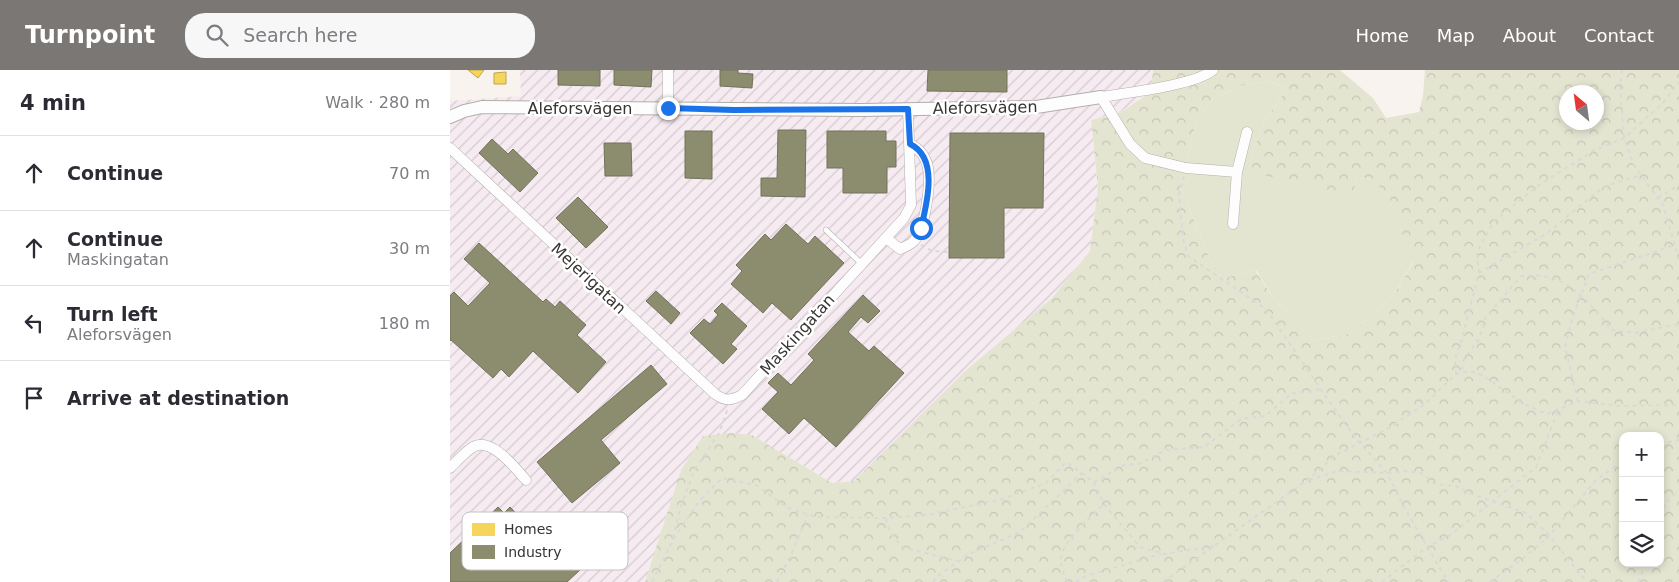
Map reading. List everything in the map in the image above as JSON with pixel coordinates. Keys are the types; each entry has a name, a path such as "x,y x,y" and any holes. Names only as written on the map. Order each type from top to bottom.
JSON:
{"street":[{"path":"668,70 668,108"},
{"name":"Aleforsvägen","path":"450,117 464,111 482,107 734,110 1036,107 1190,81 1209,74 1213,70"},
{"path":"1101,97 1130,144 1146,158 1186,168 1237,172"},
{"name":"Maskingatan","path":"731,401 742,395 904,218 911,205 908,109"},
{"path":"1233,224 1237,172 1247,132"},
{"path":"886,238 900,249 915,241 921,228 928,192 928,168 917,147 910,144"},
{"name":"Mejerigatan","path":"450,148 715,394 722,399 731,401"},
{"path":"450,468 473,447 479,445 502,455 526,480"}],"lane":[{"path":"826,230 861,263"}],"path":[{"path":"1622,70 1620,86 1624,138 1634,166 1663,206 1679,259"},
{"path":"1456,374 1456,359 1479,273 1477,252 1494,220 1539,185 1595,150 1624,138 1662,104 1679,82"},
{"path":"1186,168 1179,194 1183,238 1188,256 1266,309 1344,423 1387,473 1448,582"},
{"path":"1479,273 1546,234 1603,187 1641,175"},
{"path":"1658,198 1679,185"},
{"path":"1673,239 1679,239"},
{"path":"915,241 923,248 932,251 949,252"},
{"path":"1578,401 1565,347 1573,316 1589,274 1675,245"},
{"path":"1461,371 1464,359 1478,339 1486,317 1521,276 1542,276 1567,285 1590,305 1612,330 1635,333 1679,324"},
{"path":"1163,582 1306,481 1336,455 1389,428 1425,404 1461,371 1482,375 1524,404 1547,414 1578,401 1621,406 1679,405"},
{"path":"1094,482 1124,465 1139,464 1166,450 1204,447 1241,419 1265,416 1291,394 1320,389"},
{"path":"673,540 680,509 694,470 719,433 731,401"},
{"path":"1382,582 1427,547 1449,536 1536,467 1559,409"},
{"path":"1664,443 1679,440"},
{"path":"652,582 673,540 700,500 722,478 756,485 788,508 816,517 886,518 927,515 1003,499 1046,483 1066,462 1094,482 1104,504 1140,547 1164,554"},
{"path":"1490,582 1521,560 1549,536 1596,480 1619,465"},
{"path":"1306,481 1338,471 1421,473 1435,484 1456,486 1526,513 1549,536 1587,582"},
{"path":"933,582 940,574 969,554 1020,532 1082,473"},
{"path":"1664,506 1679,490"},
{"path":"1067,582 1061,559 1068,542 1104,504"},
{"path":"777,582 808,515"},
{"path":"886,518 890,532 902,547 958,562"},
{"path":"1076,582 1086,576 1164,554 1214,546"},
{"path":"1638,582 1644,567"}],"shaded area":[{"path":"520,70 1153,70 1151,92 1120,112 1091,120 1098,187 1090,251 1052,298 965,371 854,481 832,483 752,435 645,582 450,582 450,101 521,96"}],"green space":[{"path":"1153,70 1340,70 1373,98 1386,118 1419,112 1423,95 1425,70 1679,70 1679,582 645,582 681,470 703,436 731,433 752,435 832,483 854,481 965,371 1052,298 1090,251 1098,187 1091,120 1121,112 1151,92","holes":["1269,81 1287,89 1266,119 1251,156 1253,173 1352,195 1357,179 1372,178 1389,198 1413,263 1393,296 1349,334 1313,340 1273,298 1255,270 1221,279 1209,257 1180,186 1197,119 1212,100 1239,86"]},
{"path":"1269,81 1287,89 1266,119 1251,156 1352,195 1357,179 1373,178 1389,198 1413,262 1393,296 1349,334 1313,340 1273,298 1256,270 1221,279 1209,257 1180,186 1197,119 1212,100 1239,86"}],"building: Homes":[{"path":"468,70 484,70 478,78"},
{"path":"506,72 506,84 494,84 494,73"}],"building: Industry":[{"path":"558,70 600,70 600,86 558,85"},
{"path":"614,70 652,70 651,87 614,85"},
{"path":"720,70 738,70 738,73 753,74 752,88 720,86"},
{"path":"928,70 1007,70 1007,92 927,91"},
{"path":"778,130 806,130 805,197 761,196 761,178 777,178"},
{"path":"685,131 712,131 712,179 685,178"},
{"path":"827,131 886,131 886,141 896,141 896,167 887,167 887,193 843,193 843,168 827,168"},
{"path":"950,133 1044,133 1043,208 1004,208 1004,258 949,258"},
{"path":"492,139 508,154 513,149 538,173 520,192 479,153"},
{"path":"604,143 631,143 632,176 605,176"},
{"path":"578,197 608,227 586,248 556,218"},
{"path":"786,224 808,244 815,236 844,263 791,320 772,303 763,313 731,284 742,271 736,265 765,234 771,240"},
{"path":"479,243 543,302 546,299 555,307 560,301 586,325 577,335 606,362 578,393 533,351 509,377 501,369 493,378 450,341 450,296 454,292 468,306 490,283 464,259"},
{"path":"656,291 680,313 671,324 646,301"},
{"path":"863,295 880,311 868,323 861,317 848,332 869,351 874,346 904,373 836,447 804,418 789,434 762,409 778,392 768,383 778,373 791,385 814,360 808,354"},
{"path":"722,303 747,326 731,344 737,349 723,364 690,333 704,319 710,324 718,315 714,311"},
{"path":"651,365 667,384 601,440 620,463 572,503 537,462"},
{"path":"498,507 503,512 493,512"},
{"path":"510,507 515,512 505,512"},
{"path":"462,542 462,570 580,570 567,582 450,582 450,553"}],"route":[{"path":"668,108 734,110 908,109 910,144 917,147 928,168 928,192 921,228"}]}
